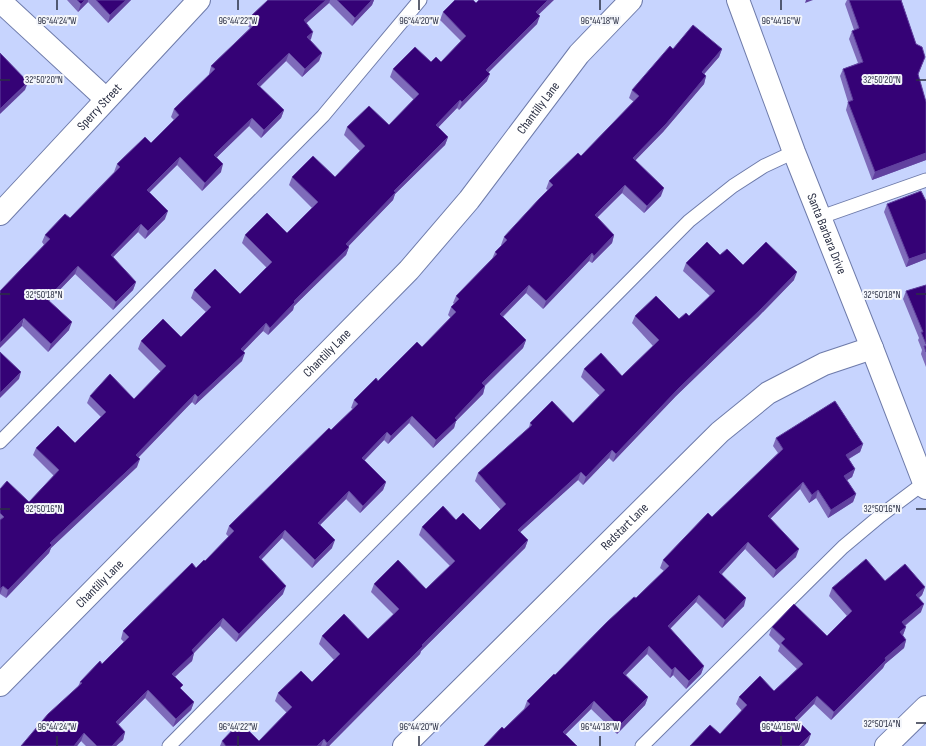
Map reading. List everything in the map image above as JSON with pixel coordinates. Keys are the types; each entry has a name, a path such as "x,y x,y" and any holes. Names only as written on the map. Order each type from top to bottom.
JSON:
{"street":[{"name":"Sperry Street","path":"0,214 199,0"},
{"name":"Chantilly Lane","path":"0,685 409,270 469,200 579,54 631,0"},
{"name":"Santa Barbara Drive","path":"738,0 794,152 821,217 925,486"},
{"path":"0,1 106,99"},
{"name":"Redstart Lane","path":"404,746 720,432 768,393 824,364 872,348"},
{"path":"886,746 926,707"}],"lane":[{"path":"0,442 323,116 420,0"},
{"path":"169,746 689,221 733,186 764,166 794,152"},
{"path":"821,217 926,180"},
{"path":"642,746 843,547 880,516 925,486"}],"building":[{"path":"77,0 85,0 81,4"},
{"path":"96,0 126,0 110,15"},
{"path":"268,0 326,0 304,20 313,32 307,37 322,53 305,69 289,53 257,84 284,110 264,130 252,118 214,155 223,164 205,183 180,157 147,190 168,211 148,231 141,224 111,255 136,282 116,302 78,266 47,299 72,322 51,344 24,318 0,343 0,291 50,239 45,235 65,214 70,218 120,167 117,164 145,137 151,143 179,115 174,109 215,69 211,66 256,23 250,17"},
{"path":"337,0 372,0 355,18"},
{"path":"455,0 473,0 476,3 479,0 548,0 536,12 540,16 486,70 490,74 462,102 460,100 436,125 448,137 394,191 396,192 346,244 349,247 294,301 295,302 270,328 266,323 241,349 245,353 198,397 195,394 136,455 140,459 50,543 52,545 8,590 3,586 0,589 0,520 4,517 0,513 0,489 7,481 29,502 59,470 36,448 58,426 75,443 106,412 90,396 110,374 134,399 166,366 141,341 163,319 181,337 211,307 194,290 215,269 240,294 272,262 245,235 267,213 287,233 318,202 292,177 313,156 335,177 365,146 347,127 369,106 389,125 419,94 393,69 415,47 431,62 436,57 441,62 466,36 443,12"},
{"path":"849,0 901,0 916,44 922,47 925,57 918,74 926,102 926,153 875,172 848,102 853,100 843,69 863,62 852,31 859,28"},
{"path":"693,25 722,49 702,72 706,76 666,124 633,158 664,188 647,206 625,185 595,215 614,235 594,256 592,253 546,301 529,285 500,314 526,340 482,383 485,386 455,418 457,420 436,440 412,416 391,436 387,432 362,458 386,482 363,506 349,491 318,523 335,540 315,560 285,530 259,557 286,586 239,634 223,618 192,650 194,653 172,674 183,685 180,688 194,702 176,719 148,690 116,722 125,732 112,746 97,746 84,733 74,746 21,746 48,714 82,683 80,682 100,661 102,664 129,637 123,631 192,563 196,568 204,560 205,561 234,531 229,526 329,428 331,430 358,404 354,400 376,378 378,381 417,342 422,347 456,312 451,307 459,299 456,296 497,254 495,252 507,240 504,237 553,185 549,181 578,153 581,156 639,96 632,90 670,46 673,49"},
{"path":"0,53 28,82 0,109"},
{"path":"921,191 926,201 926,253 909,259 887,204"},
{"path":"707,242 720,255 727,249 743,265 766,242 797,272 679,388 616,454 612,450 586,477 581,472 518,530 528,540 422,645 423,646 327,743 324,739 317,746 226,746 222,741 240,722 259,741 292,707 278,693 301,671 312,682 340,654 322,636 344,614 368,639 399,609 374,584 398,560 426,589 455,561 422,527 443,506 456,520 463,513 480,530 506,504 478,473 532,425 530,423 552,401 573,423 605,390 584,369 601,353 622,376 659,340 635,316 656,296 679,319 686,313 689,316 715,291 686,263"},
{"path":"926,285 926,344 921,332 923,332 906,291"},
{"path":"0,352 21,372 0,393"},
{"path":"835,401 863,444 846,455 855,469 844,476 856,494 831,510 818,490 812,495 803,482 768,516 799,549 776,570 748,542 719,572 746,598 725,620 699,595 668,626 704,666 689,681 675,667 672,670 649,646 623,673 648,697 619,726 594,701 563,732 577,746 484,746 502,727 504,729 530,704 527,701 607,622 634,597 636,598 669,566 663,560 708,513 712,517 783,449 776,438"},
{"path":"866,559 885,581 905,564 925,587 916,595 924,604 902,622 906,627 900,632 906,640 885,658 886,660 834,712 817,696 795,718 811,734 799,746 690,746 710,725 720,734 747,705 739,697 760,676 774,691 803,664 781,643 785,639 772,627 794,604 827,636 852,611 832,588"}]}
